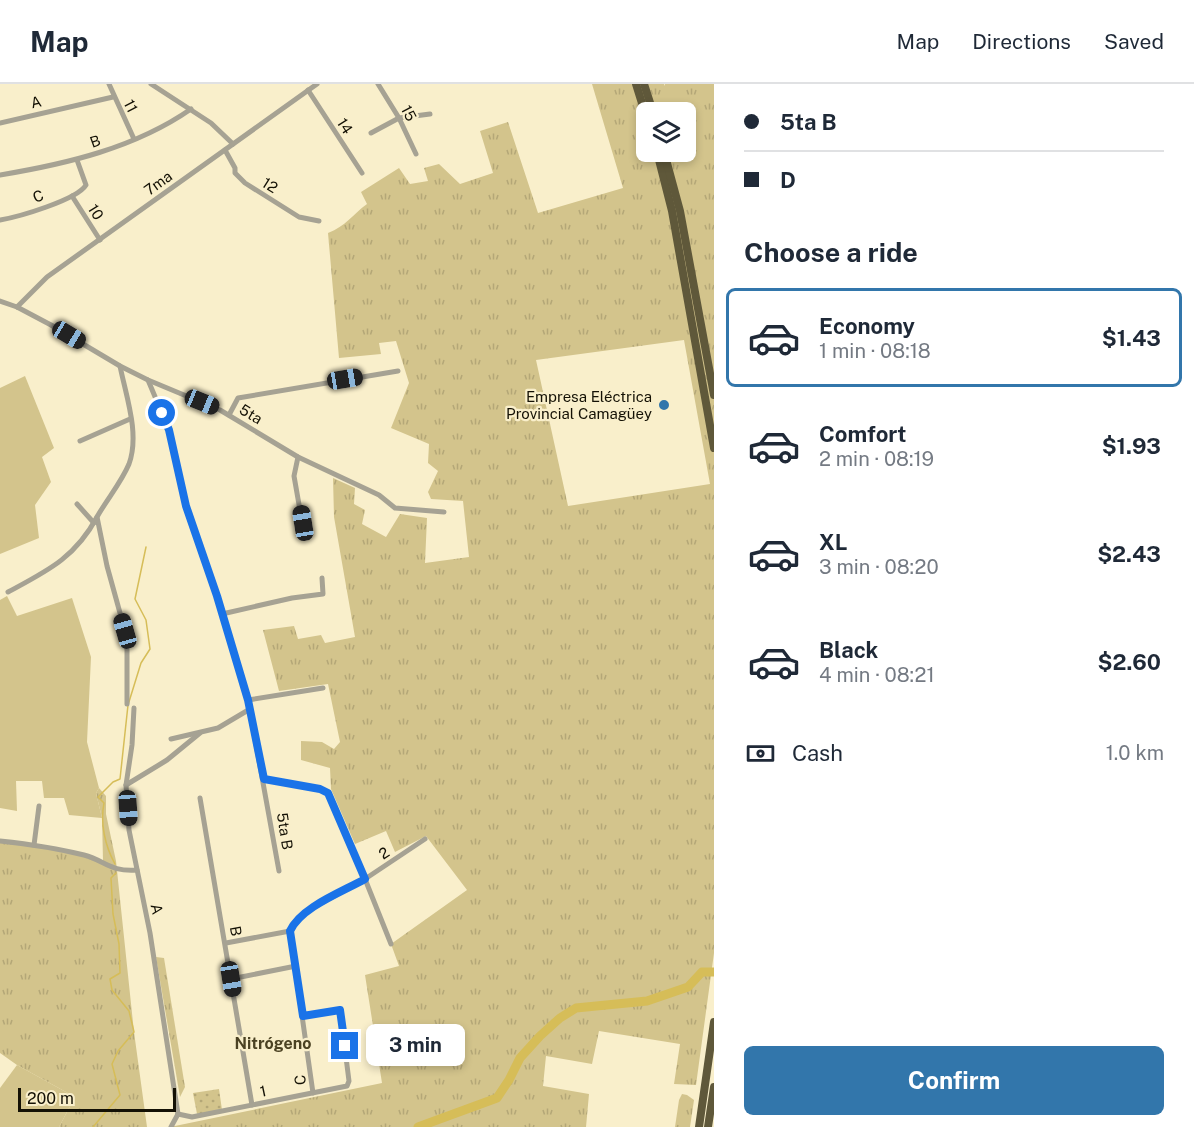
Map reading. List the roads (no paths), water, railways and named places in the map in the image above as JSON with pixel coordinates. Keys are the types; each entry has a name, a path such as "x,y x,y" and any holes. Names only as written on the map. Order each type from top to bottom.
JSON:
{"highway":[{"path":"636,84 642,102"},
{"path":"644,84 650,102"},
{"path":"660,162 672,211 714,448"},
{"path":"667,162 680,211 714,395"},
{"path":"708,1127 714,1022"},
{"path":"699,1127 710,1092"}],"street":[{"name":"11","path":"109,84 134,139"},
{"path":"151,84 211,123 233,144"},
{"name":"7ma","path":"17,307 47,277 317,84"},
{"name":"15","path":"378,84 399,118 416,154"},
{"name":"14","path":"308,90 362,173"},
{"name":"A","path":"0,123 113,97"},
{"name":"B","path":"0,175 76,160 134,139 171,122 191,109"},
{"path":"371,132 399,118 430,114"},
{"name":"12","path":"225,150 235,168 235,173 245,183 299,217 319,221"},
{"name":"10","path":"76,160 86,185 83,189"},
{"name":"C","path":"0,220 20,216 72,196 83,189"},
{"name":"10","path":"72,196 100,240"},
{"name":"5ta","path":"0,301 17,307 148,380 229,415 298,457 379,495 395,508 444,512"},
{"path":"0,309 7,304"},
{"path":"8,592 57,566 78,546 129,463 133,450 120,366"},
{"path":"229,415 238,398 398,371"},
{"name":"5ta B","path":"148,380 169,430 186,506 248,700 279,871"},
{"path":"80,441 130,420"},
{"path":"298,457 294,476 304,533"},
{"path":"77,504 94,523"},
{"path":"97,517 107,566 125,631 127,704"},
{"path":"222,614 292,598 323,594 322,578"},
{"path":"248,700 323,688"},
{"name":"A","path":"134,708 132,745 126,785 129,830 150,933 178,1114"},
{"path":"171,739 218,728 250,709"},
{"path":"126,785 166,760 200,733"},
{"path":"264,779 320,789 328,793 391,944"},
{"name":"B","path":"200,798 252,1105"},
{"path":"34,845 39,806"},
{"name":"2","path":"290,931 304,912 365,879 425,839"},
{"path":"0,841 34,845 87,856 120,871 137,870"},
{"path":"226,943 290,931"},
{"name":"C","path":"290,931 313,1093"},
{"path":"231,979 296,966"},
{"name":"1","path":"178,1114 192,1117 347,1086 350,1081 340,1010 303,1016"},
{"path":"171,1127 178,1114"}],"waterway":[{"path":"115,864 104,834 104,803 98,797 113,782 120,779 128,705 141,663 150,649 146,620 135,599 146,547"},
{"path":"93,1127 120,1095 112,1064 118,1051 134,1032 129,1011 112,990 110,979 120,973 111,878 116,873"},
{"path":"418,1127 497,1098 520,1058 560,1018 576,1008 647,1001 688,987 702,972 714,972"}],"place":[{"name":"Empresa Eléctrica Provincial Camagüey","path":"664,405"}],"district":[{"name":"Nitrógeno","path":"273,1043"}]}
